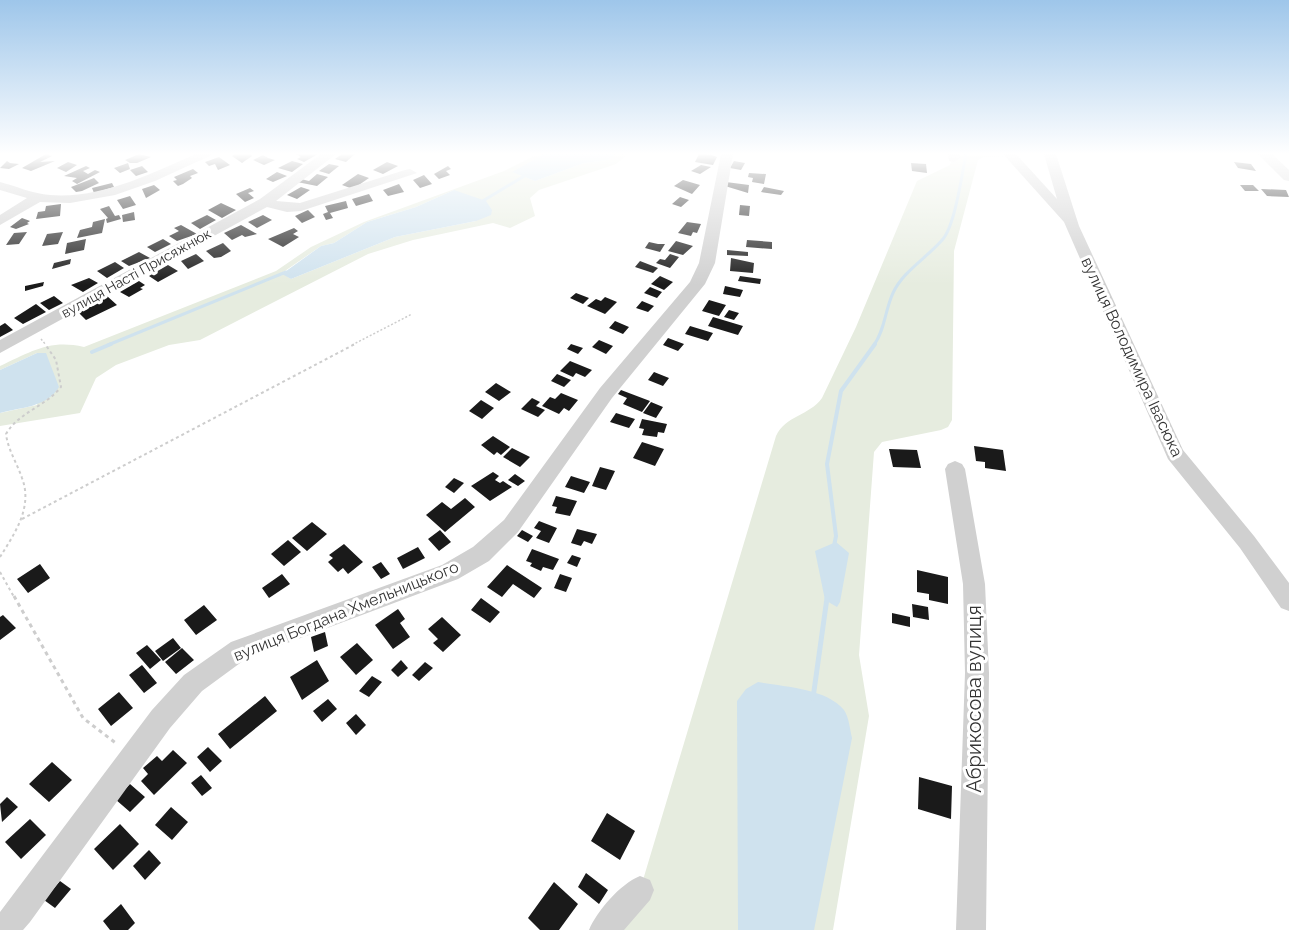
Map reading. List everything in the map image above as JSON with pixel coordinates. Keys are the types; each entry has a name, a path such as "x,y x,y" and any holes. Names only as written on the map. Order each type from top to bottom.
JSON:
{"street":[{"path":"0,221 37,197"},
{"path":"42,197 65,200 83,197"},
{"name":"вулиця Насті Присяжнюк","path":"0,347 271,197"},
{"path":"265,202 287,208 301,207 332,197"},
{"name":"вулиця Богдана Хмельницького","path":"3,930 20,912 161,719 193,683 239,650 450,572 481,554 511,526 606,393 697,284 707,263 719,197"},
{"path":"1047,197 1072,226"},
{"name":"вулиця Володимира Івасюка","path":"1063,197 1072,226 1174,454 1247,542 1289,601"},
{"path":"0,230 13,214"},
{"name":"Абрикосова вулиця","path":"955,469 975,595 977,673 971,930"},
{"path":"604,930 640,890"}],"path":[{"path":"22,519 412,314"},
{"path":"0,557 22,519 26,488 7,444 6,434 16,420 46,403 61,387 56,360 45,342 32,330"},
{"path":"0,572 84,718 133,757"}],"shaded area":[{"path":"432,197 437,197 416,207 367,222 334,243 321,246 282,273 291,279 395,237 476,221 459,197 531,197 535,216 510,228 493,223 413,240 368,254 200,340 169,345 116,365 96,378 80,413 0,426 0,413 37,405 37,353 0,370 0,366 40,348 60,345 84,347 276,271 311,247 364,222"},
{"path":"910,197 968,197 954,251 952,420 948,427 941,430 882,442 874,452 859,655 869,716 833,930 605,930 640,890 776,436 780,429 792,419 811,409 822,398 856,327"}],"water":[{"path":"437,197 476,197 486,201 492,210 491,215 476,221 395,237 291,279 282,274 321,246 334,243 367,222 416,207"},
{"path":"37,353 46,353 59,387 54,394 40,403 0,413 0,370"},
{"path":"836,542 849,553 840,602 837,607 825,600 815,551"},
{"path":"758,682 804,690 827,697 844,710 849,724 852,738 814,930 738,930 737,701 746,689"}],"building":[{"path":"131,197 136,205 123,209 117,200"},
{"path":"240,197 254,198 245,202"},
{"path":"371,197 373,201 356,206 352,199"},
{"path":"680,197 689,200 681,207 672,204"},
{"path":"346,201 348,208 330,213 333,218 326,220 323,214 328,212 325,206"},
{"path":"221,203 236,210 222,218 208,210"},
{"path":"61,204 60,216 36,219 38,212 45,211 46,206"},
{"path":"740,205 750,206 749,216 739,215"},
{"path":"109,206 115,216 119,215 121,219 107,223 108,218 100,209"},
{"path":"308,210 315,217 302,223 295,216"},
{"path":"134,212 135,220 123,222 122,215"},
{"path":"207,215 216,220 200,229 191,223"},
{"path":"263,215 272,220 257,228 248,222"},
{"path":"22,218 30,221 27,223 29,224 16,229 10,227"},
{"path":"105,219 102,233 77,238 80,230 92,227 93,222"},
{"path":"687,222 701,224 697,233 693,232 691,236 678,233"},
{"path":"181,225 197,234 177,241 169,236 179,231 174,228"},
{"path":"241,225 257,234 245,237 242,235 232,240 224,233"},
{"path":"294,228 298,231 293,234 299,237 283,247 268,239"},
{"path":"27,232 19,244 6,245 14,233"},
{"path":"63,232 58,244 42,246 47,234"},
{"path":"86,239 84,250 65,254 67,243"},
{"path":"163,239 171,244 155,252 147,247"},
{"path":"747,240 772,242 772,249 746,247"},
{"path":"676,241 693,246 683,255 668,251"},
{"path":"649,242 665,244 660,252 645,248"},
{"path":"223,243 231,251 221,257 214,258 206,251"},
{"path":"727,250 748,252 748,256 727,255"},
{"path":"139,252 150,258 129,266 121,261"},
{"path":"196,254 204,261 188,269 181,261"},
{"path":"670,254 679,257 670,268 656,263 660,259 665,260"},
{"path":"731,258 754,263 753,273 730,271"},
{"path":"71,259 70,264 52,269 54,263"},
{"path":"640,261 658,268 653,273 635,267"},
{"path":"115,262 124,268 107,278 97,271"},
{"path":"168,265 178,271 158,282 149,276"},
{"path":"660,276 673,282 664,290 651,284"},
{"path":"740,276 761,279 760,284 738,281"},
{"path":"89,278 98,283 83,292 71,285"},
{"path":"139,281 145,285 140,288 143,289 129,297 120,292"},
{"path":"44,282 43,286 25,291 25,286"},
{"path":"725,286 743,290 740,297 723,294"},
{"path":"650,287 662,292 657,298 644,293"},
{"path":"576,293 589,298 583,304 570,298"},
{"path":"54,296 63,303 49,310 40,303"},
{"path":"107,296 117,305 86,320 77,311 97,303"},
{"path":"605,297 617,302 605,314 587,306 596,299 601,301"},
{"path":"709,300 726,305 719,316 702,311"},
{"path":"642,301 654,306 648,312 636,308"},
{"path":"36,304 46,312 23,324 14,318"},
{"path":"729,310 739,313 734,320 724,317"},
{"path":"713,317 743,326 738,335 708,326"},
{"path":"615,321 629,327 623,334 609,328"},
{"path":"5,323 13,330 0,337 0,326"},
{"path":"690,326 713,333 708,341 685,334"},
{"path":"668,338 684,344 678,351 663,345"},
{"path":"599,340 613,346 606,354 592,347"},
{"path":"571,344 583,348 578,354 567,349"},
{"path":"570,361 592,370 585,377 576,373 573,377 560,371"},
{"path":"654,372 669,378 663,386 648,380"},
{"path":"557,374 571,380 564,387 551,381"},
{"path":"496,383 511,392 499,401 485,392"},
{"path":"621,390 650,401 642,412 623,404 627,398 618,394"},
{"path":"561,393 578,400 569,411 564,408 559,414 542,406 550,397 555,399"},
{"path":"532,398 540,402 536,406 545,410 538,417 521,409"},
{"path":"481,400 494,408 482,419 469,411"},
{"path":"651,402 663,407 656,418 643,413"},
{"path":"616,413 635,419 629,428 610,422"},
{"path":"642,419 667,424 664,433 658,432 657,437 642,435 644,429 639,428"},
{"path":"493,436 510,447 501,455 497,452 494,455 481,445"},
{"path":"642,442 664,449 655,466 633,458"},
{"path":"974,446 1003,450 1006,471 985,468 985,462 976,461"},
{"path":"512,448 530,457 520,467 503,457"},
{"path":"889,449 917,450 921,468 893,467"},
{"path":"600,467 615,471 606,490 592,486"},
{"path":"493,472 499,476 495,480 500,483 503,481 512,487 490,501 471,486"},
{"path":"515,474 525,481 518,486 508,480"},
{"path":"571,476 590,482 584,493 565,487"},
{"path":"454,478 464,483 454,493 445,487"},
{"path":"556,496 577,501 570,516 555,513 557,507 552,506"},
{"path":"465,498 475,507 445,532 426,515 442,502 451,509"},
{"path":"539,521 557,528 549,543 536,538 541,531 534,528"},
{"path":"312,522 327,534 307,551 292,538"},
{"path":"577,529 597,534 592,544 584,541 581,546 571,543"},
{"path":"440,530 451,542 439,551 428,539"},
{"path":"522,530 533,536 528,542 517,536"},
{"path":"288,540 301,552 284,566 271,554"},
{"path":"344,544 363,562 348,574 343,568 338,572 328,562 333,558 329,555"},
{"path":"418,547 425,558 403,569 397,558"},
{"path":"532,549 559,559 553,570 543,567 541,571 530,566 532,563 526,561"},
{"path":"572,555 581,558 577,567 567,563"},
{"path":"381,562 390,574 381,579 372,567"},
{"path":"40,564 50,578 28,593 17,579"},
{"path":"507,565 542,588 534,598 513,584 502,597 487,587"},
{"path":"917,570 948,577 948,604 929,600 929,594 917,592"},
{"path":"282,574 290,584 269,598 262,588"},
{"path":"560,574 572,578 566,592 554,588"},
{"path":"481,598 500,612 490,623 471,610"},
{"path":"912,604 928,607 929,620 913,617"},
{"path":"204,605 217,620 196,635 184,620"},
{"path":"398,609 405,619 400,623 410,637 393,649 375,625"},
{"path":"892,613 910,617 910,627 892,623"},
{"path":"3,615 16,628 0,640 0,617"},
{"path":"442,617 461,635 443,652 433,643 438,639 428,629"},
{"path":"325,632 328,646 314,652 311,637"},
{"path":"173,638 181,648 163,661 155,651"},
{"path":"357,643 373,660 356,675 340,657"},
{"path":"147,645 161,660 150,669 136,653"},
{"path":"182,648 194,660 176,674 165,662"},
{"path":"317,660 329,681 302,700 290,677"},
{"path":"401,660 408,668 398,677 391,670"},
{"path":"425,662 433,668 419,681 412,675"},
{"path":"142,665 157,683 144,693 129,675"},
{"path":"372,676 382,682 369,697 359,691"},
{"path":"119,692 133,708 111,726 98,709"},
{"path":"265,696 277,711 230,749 218,734"},
{"path":"328,699 337,709 322,722 313,711"},
{"path":"356,714 366,725 356,735 346,723"},
{"path":"208,747 222,761 210,772 197,757"},
{"path":"173,750 187,763 154,795 141,781 148,774 143,768 157,756 162,761"},
{"path":"52,762 72,780 49,802 29,784"},
{"path":"201,775 212,788 202,796 191,783"},
{"path":"919,777 952,786 951,819 918,809"},
{"path":"130,784 145,797 130,812 115,799"},
{"path":"7,797 18,807 2,822 0,804"},
{"path":"171,807 188,822 172,840 155,825"},
{"path":"607,813 635,831 620,860 591,841"},
{"path":"30,819 46,835 21,859 5,842"},
{"path":"120,824 139,844 113,870 94,849"},
{"path":"149,850 161,863 145,880 133,866"},
{"path":"586,873 608,890 599,904 578,887"},
{"path":"60,881 71,889 55,908 44,900"},
{"path":"554,882 578,904 559,930 540,930 528,918"},
{"path":"121,904 135,923 128,930 110,930 103,921"}],"waterway":[{"path":"481,202 489,197"},
{"path":"874,345 897,285 943,239 951,223 957,197"},
{"path":"108,345 286,272"},
{"path":"92,352 111,344"},
{"path":"834,546 836,536 827,464 841,391 875,344"},
{"path":"813,698 827,598"}]}
